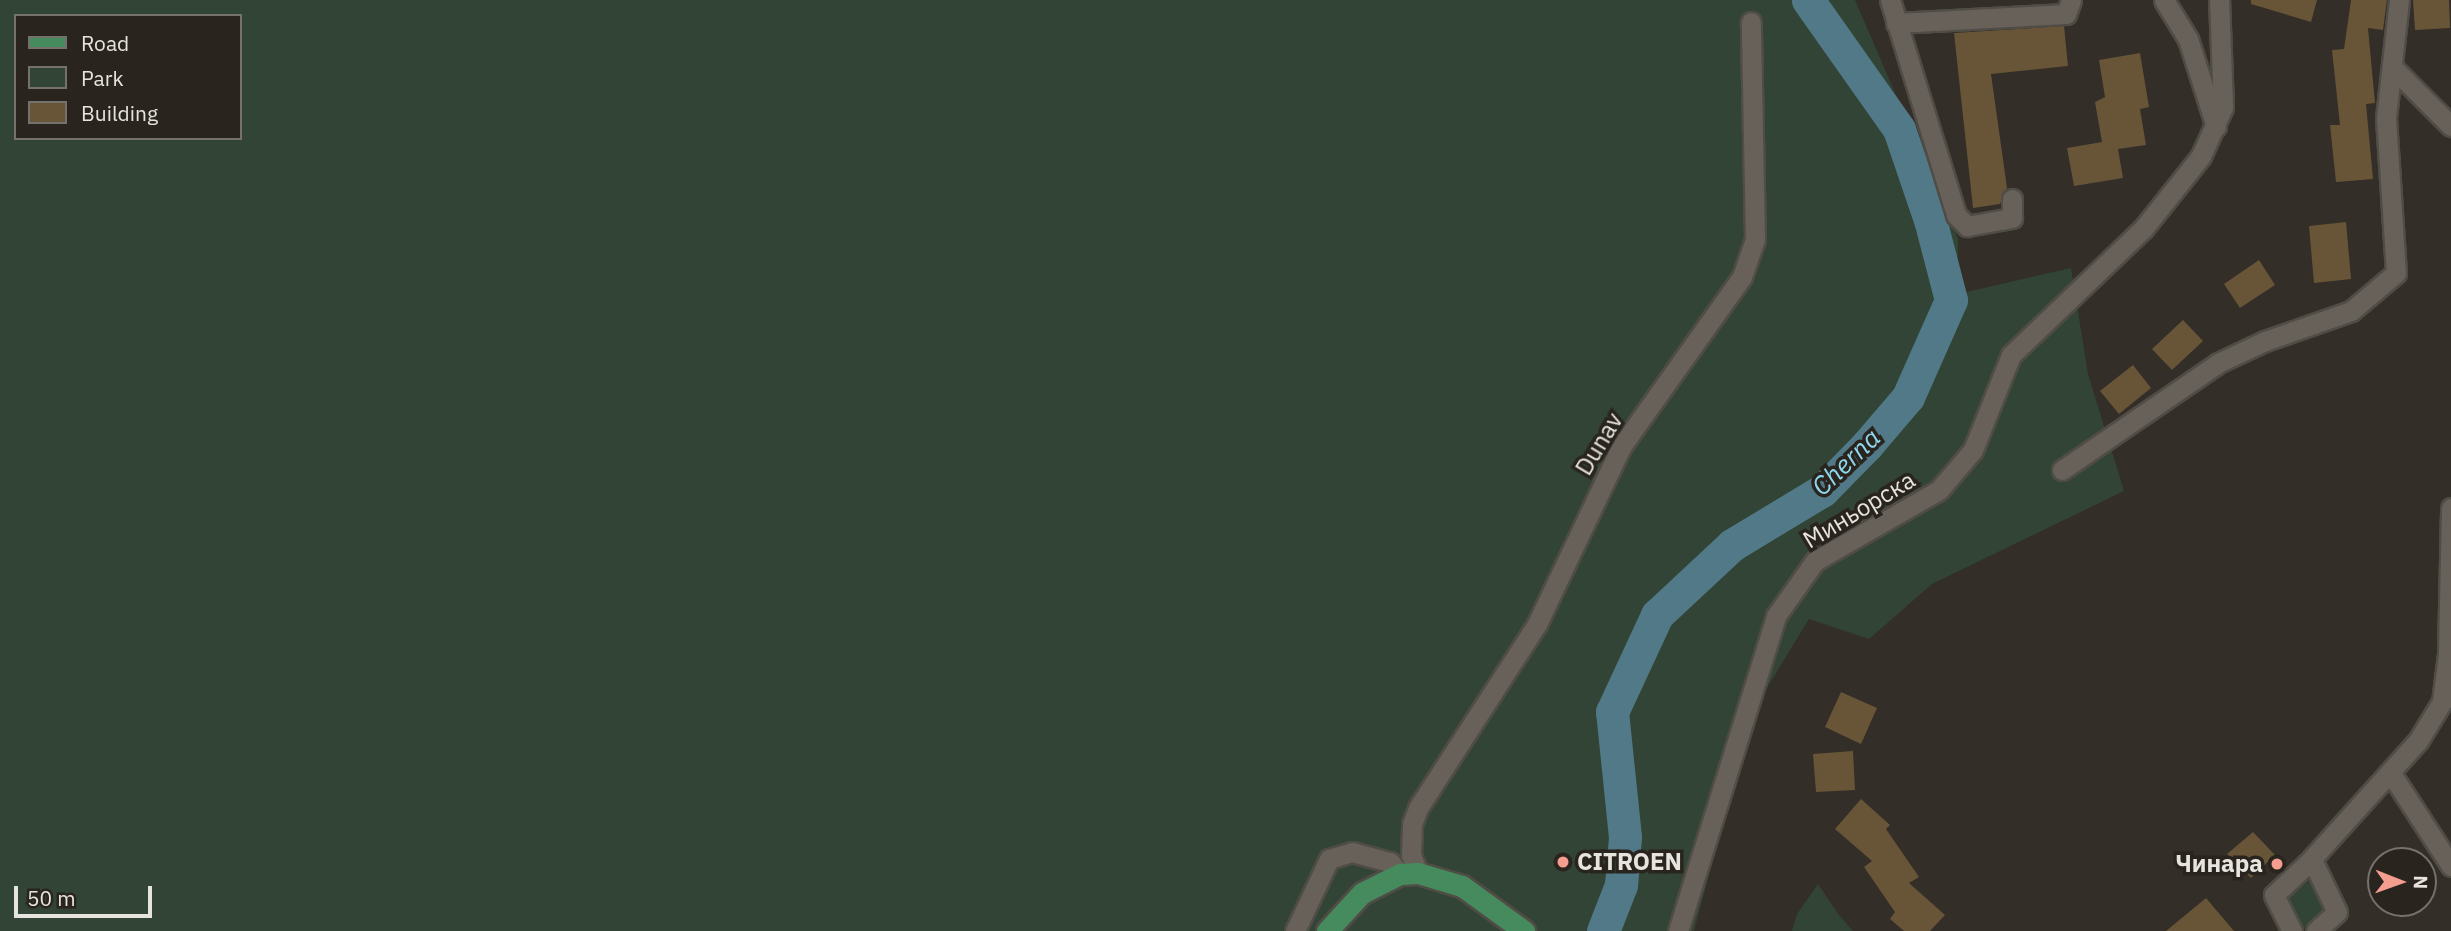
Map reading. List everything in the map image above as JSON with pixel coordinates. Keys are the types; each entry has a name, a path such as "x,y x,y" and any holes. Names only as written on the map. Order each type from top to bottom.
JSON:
{"main road":[{"path":"1326,931 1362,892 1409,874 1462,886 1524,931"}],"street":[{"path":"1890,0 1956,215 1967,226 2012,218 2012,199"},
{"path":"1896,23 2066,14 2071,0"},
{"path":"2164,0 2188,39 2216,127"},
{"name":"Миньорска","path":"1678,931 1758,664 1776,616 1796,583 1815,561 1939,490 1973,450 2011,355 2143,229 2201,156 2216,127 2225,86 2219,0"},
{"path":"2062,470 2218,363 2265,341 2351,311 2396,272 2386,151 2399,0"},
{"name":"Dunav","path":"1409,874 1412,824 1418,808 1537,624 1621,447 1742,277 1755,240 1751,22"},
{"path":"2393,68 2451,126"},
{"path":"2292,931 2274,895 2308,863 2390,772 2432,723 2446,697 2451,508"},
{"path":"2390,772 2451,866"},
{"path":"1295,931 1329,859 1352,852 1390,862 1409,874"},
{"path":"2308,863 2314,864 2337,912 2316,931"}],"green space":[{"path":"0,0 1855,0 1958,239 1958,294 2071,268 2088,374 2124,491 1932,584 1869,639 1809,619 1765,691 1724,817 1694,931 0,931"},
{"path":"2313,878 2330,916 2300,931 2285,900"},
{"path":"1818,884 1853,931 1792,931 1797,914"}],"building":[{"path":"2251,0 2317,0 2311,22 2251,4"},
{"path":"2351,0 2387,0 2383,30 2368,28 2375,103 2366,104 2373,179 2336,182 2330,125 2340,125 2332,50 2344,49"},
{"path":"2413,0 2449,0 2450,28 2415,30"},
{"path":"2064,26 2068,66 1991,74 2007,188 2000,204 1973,208 1954,33"},
{"path":"2140,53 2149,107 2140,109 2146,145 2118,149 2123,178 2074,186 2067,148 2102,142 2095,102 2105,97 2099,60"},
{"path":"2346,222 2351,279 2314,283 2309,226"},
{"path":"2259,260 2275,285 2240,308 2224,284"},
{"path":"2183,320 2203,341 2172,370 2152,349"},
{"path":"2133,365 2151,388 2119,414 2100,391"},
{"path":"1841,692 1877,708 1861,744 1825,727"},
{"path":"1853,751 1855,790 1816,792 1813,754"},
{"path":"1861,799 1890,825 1886,829 1919,877 1909,883 1945,915 1930,931 1904,931 1890,919 1895,912 1864,867 1872,861 1835,829"},
{"path":"2253,832 2275,855 2251,878 2227,854"},
{"path":"2206,898 2234,931 2166,931"}],"waterway":[{"name":"Cherna","path":"1603,931 1621,885 1625,837 1612,712 1657,615 1732,545 1823,490 1867,445 1908,397 1951,300 1931,223 1899,129 1808,0"}],"place":[{"name":"CITROEN","path":"1563,862"},
{"name":"Чинара","path":"2277,864"}]}
